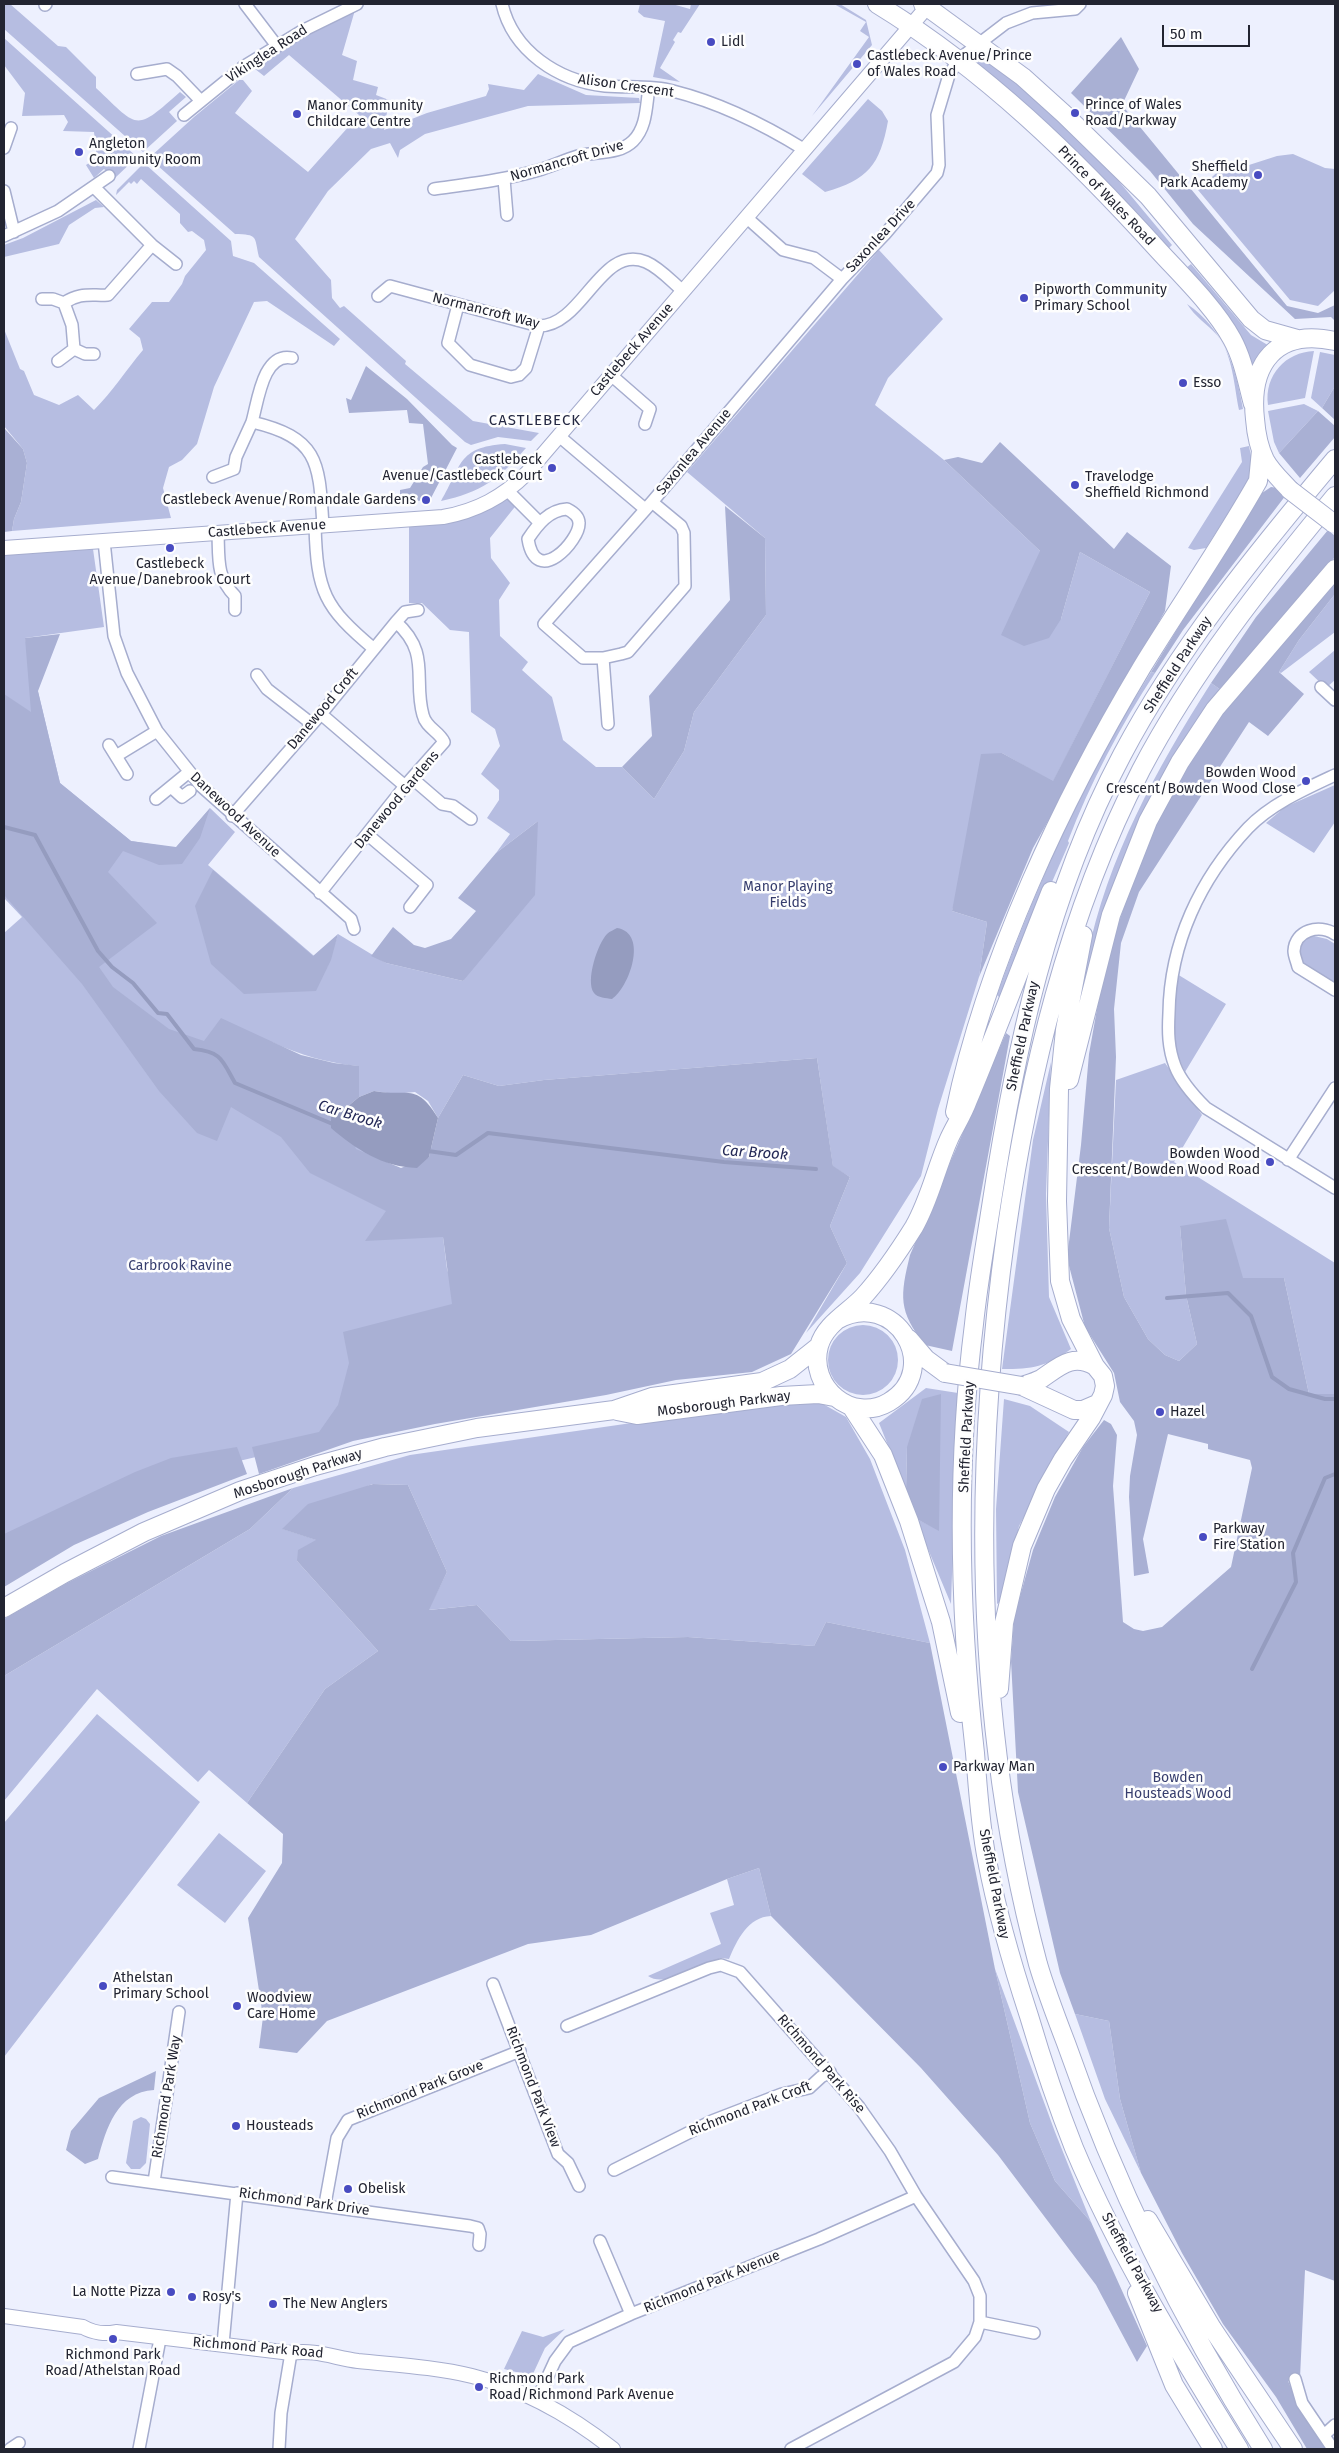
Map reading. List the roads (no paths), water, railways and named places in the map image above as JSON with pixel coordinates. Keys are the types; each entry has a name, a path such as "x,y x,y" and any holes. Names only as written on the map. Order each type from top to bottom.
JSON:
{"highway":[{"name":"Prince of Wales Road","path":"877,4 912,25 1004,95 1063,150 1180,274 1224,326 1233,340 1253,404"},
{"name":"Prince of Wales Road","path":"927,5 1023,77 1148,196 1251,319 1265,330 1297,339"},
{"path":"908,1338 912,1363 908,1378 903,1388 889,1402 870,1408 851,1406 834,1397 819,1374 817,1364 822,1337 837,1320 862,1298 914,1226 931,1193 949,1139 963,1070 982,1009 1015,922 1052,837 1099,743 1128,692 1258,480 1261,450 1253,404 1255,382 1265,362 1276,350 1297,339 1312,338 1335,341"},
{"path":"1261,450 1266,460 1290,490 1334,524"},
{"name":"Sheffield Parkway","path":"1239,2449 1199,2384 1109,2224 1074,2146 1044,2066 1005,1942 986,1857 968,1694 963,1596 964,1450 973,1326 1010,1093 1024,1021 1054,917 1077,852 1098,804 1131,740 1184,653 1236,580 1335,459"},
{"name":"Sheffield Parkway","path":"1263,2449 1171,2293 1102,2144 1040,1970 1011,1842 992,1724 984,1588 985,1453 994,1320 1019,1142 1045,1034 1073,931 1114,828 1142,770 1213,652 1256,594 1335,496"},
{"path":"1060,1125 1067,1088 1112,915 1148,821 1180,762 1215,709 1335,569"},
{"path":"949,1139 967,1103 1053,886 1098,804"},
{"path":"1011,1842 999,1677 1005,1616 1022,1546 1036,1511 1063,1459 1091,1418 1103,1396 1105,1386 1104,1376 1095,1366 1072,1319 1060,1281 1057,1202 1060,1125 1059,1089 1064,1040 1082,936 1114,828"},
{"path":"837,1320 854,1314 869,1313 882,1316 894,1323 926,1359 945,1373"},
{"name":"Mosborough Parkway","path":"4,1608 65,1573 144,1532 240,1491 314,1466 477,1428 614,1410 652,1397 762,1382 790,1369 819,1346"},
{"path":"1022,1386 1040,1379 1066,1362 1081,1361 1095,1366"},
{"path":"908,1378 920,1372 945,1373 1022,1386 1074,1410 1087,1409 1097,1404"},
{"name":"Mosborough Parkway","path":"614,1410 637,1415 781,1396 818,1394 834,1397"},
{"path":"851,1406 880,1449 891,1474 941,1622 986,1857"},
{"path":"1102,2144 1212,2328 1293,2449"},
{"path":"1109,2224 1174,2385 1213,2449"}],"street":[{"path":"246,4 277,46"},
{"name":"Vikinglea Road","path":"184,115 236,72 277,46 357,4"},
{"name":"Alison Crescent","path":"502,4 519,41 533,56 552,69 578,81 605,86 671,90 710,101 743,114 805,150"},
{"path":"959,59 1006,23 1032,13 1075,9 1080,4"},
{"name":"Prince of Wales Road","path":"912,25 927,5"},
{"name":"Castlebeck Avenue","path":"4,548 319,526 457,514 482,506 508,491 527,473 912,25"},
{"name":"Saxonlea Drive","path":"746,217 783,250 814,258 842,279 886,234 937,173 939,165 937,115 948,75 959,59"},
{"path":"137,74 167,70 177,76 201,101"},
{"name":"Normancroft Drive","path":"434,189 504,179 540,170 579,155 622,148 632,142 640,132 644,120 649,88"},
{"path":"4,148 11,128"},
{"path":"4,191 9,234 58,211 109,176"},
{"name":"Normancroft Drive","path":"504,179 507,215"},
{"path":"94,187 152,245 176,264"},
{"path":"64,303 74,296 108,294 152,245"},
{"name":"Normancroft Way","path":"378,296 390,286 539,326 548,326 567,316 598,279 609,269 621,263 633,260 646,262 683,291"},
{"name":"Saxonlea Avenue","path":"603,658 578,656 544,624 649,505 842,279"},
{"path":"42,299 53,299 64,303"},
{"path":"64,303 72,325 74,349"},
{"path":"458,305 448,343 470,365 512,377 519,375 526,368 539,326"},
{"path":"74,349 85,354 94,354"},
{"path":"58,360 74,349"},
{"path":"213,477 234,468 236,457 252,422 264,378 274,361 283,356 292,358"},
{"path":"611,375 650,409 645,424"},
{"path":"252,422 275,427 293,436 310,453 321,486 318,572 324,595 337,616 374,649"},
{"path":"559,436 649,505 681,526 684,533 686,586 628,652 603,658 608,724"},
{"path":"508,491 540,522"},
{"path":"567,509 576,514 580,522 574,538 555,560 546,562 538,559 529,548 528,539 540,522 556,510 567,509"},
{"path":"218,533 221,574 224,583 235,596 235,610"},
{"name":"Danewood Avenue","path":"104,541 114,636 127,673 157,731 189,772 232,816 351,919 354,929"},
{"name":"Danewood Croft","path":"232,816 321,714 405,612 418,610"},
{"name":"Danewood Gardens","path":"320,892 444,742 442,736 425,722 422,714 420,668 416,654 409,636 396,622"},
{"path":"257,675 267,689 312,724"},
{"path":"321,714 409,782 442,804 453,806 471,819"},
{"path":"116,756 157,731"},
{"path":"109,744 127,774"},
{"path":"156,799 189,772"},
{"path":"1335,775 1278,805 1249,827 1218,864 1193,906 1178,947 1169,993 1168,1040 1175,1066 1192,1095 1206,1108 1335,1188"},
{"path":"171,787 182,797 190,791"},
{"path":"368,835 427,885 410,907"},
{"path":"1335,934 1330,930 1315,928 1304,932 1296,941 1294,953 1298,967 1335,990"},
{"path":"1288,1160 1335,1088"},
{"name":"Richmond Park Rise","path":"567,2026 721,1965 740,1972 830,2072 886,2144 916,2196 974,2281 980,2296 980,2322"},
{"name":"Richmond Park View","path":"493,1984 558,2154 568,2163 579,2186"},
{"name":"Richmond Park Way","path":"154,2182 180,2012"},
{"name":"Richmond Park Grove","path":"325,2204 337,2138 348,2120 520,2051"},
{"name":"Richmond Park Croft","path":"614,2170 712,2121 782,2094 809,2088 821,2076 830,2072"},
{"name":"Richmond Park Drive","path":"112,2177 325,2204 470,2226 478,2228 480,2234 479,2245"},
{"path":"223,2344 237,2193"},
{"name":"Richmond Park Avenue","path":"537,2400 554,2361 568,2342 631,2314 819,2239 916,2196"},
{"path":"600,2241 631,2314"},
{"name":"Richmond Park Road","path":"4,2316 83,2327 92,2331 223,2344 290,2353 312,2352 348,2360 440,2370 504,2386 537,2400 563,2413 613,2449"},
{"path":"791,2449 954,2362 975,2337 980,2322 1034,2333"},
{"path":"139,2449 160,2339"},
{"path":"279,2449 281,2413 290,2353"},
{"path":"1295,2379 1302,2403 1334,2449"},
{"path":"1324,2435 1335,2425"}],"water":[{"path":"617,928 627,932 632,940 634,950 629,973 624,984 612,999 596,995 591,980 594,962 603,939 609,932"},
{"path":"374,1091 417,1095 424,1099 438,1118 429,1157 417,1168 392,1164 370,1156 331,1128 331,1115 341,1112 359,1097"}],"waterway":[{"name":"Car Brook","path":"4,827 35,835 98,951 112,967 133,983 158,1013 167,1014 194,1049 210,1052 220,1058 235,1083 335,1125"},
{"name":"Car Brook","path":"428,1151 456,1155 488,1133 724,1162 816,1169"},
{"name":"Car Brook","path":"1167,1298 1228,1293 1251,1316 1272,1377 1289,1389 1325,1399 1335,1399"},
{"path":"1252,1669 1296,1582 1293,1553 1325,1478 1335,1474"}],"place":[{"name":"Lidl","path":"711,42"},
{"name":"Castlebeck Avenue/Prince of Wales Road","path":"857,64"},
{"name":"Prince of Wales Road/Parkway","path":"1075,113"},
{"name":"Manor Community Childcare Centre","path":"297,114"},
{"name":"Angleton Community Room","path":"79,152"},
{"name":"Sheffield Park Academy","path":"1258,175"},
{"name":"Pipworth Community Primary School","path":"1024,298"},
{"name":"Esso","path":"1183,383"},
{"name":"Castlebeck Avenue/Castlebeck Court","path":"552,468"},
{"name":"Travelodge Sheffield Richmond","path":"1075,485"},
{"name":"Castlebeck Avenue/Romandale Gardens","path":"426,500"},
{"name":"Castlebeck Avenue/Danebrook Court","path":"170,548"},
{"name":"Bowden Wood Crescent/Bowden Wood Close","path":"1306,781"},
{"name":"Bowden Wood Crescent/Bowden Wood Road","path":"1270,1162"},
{"name":"Hazel","path":"1160,1412"},
{"name":"Parkway Fire Station","path":"1203,1537"},
{"name":"Parkway Man","path":"943,1767"},
{"name":"Athelstan Primary School","path":"103,1986"},
{"name":"Woodview Care Home","path":"237,2006"},
{"name":"Housteads","path":"236,2126"},
{"name":"Obelisk","path":"348,2189"},
{"name":"La Notte Pizza","path":"171,2292"},
{"name":"Rosy's","path":"192,2297"},
{"name":"The New Anglers","path":"273,2304"},
{"name":"Richmond Park Road/Athelstan Road","path":"113,2339"},
{"name":"Richmond Park Road/Richmond Park Avenue","path":"479,2387"}],"district":[{"name":"CASTLEBECK","path":"535,421"}],"park label":[{"name":"Manor Playing Fields","path":"788,896"},
{"name":"Carbrook Ravine","path":"180,1266"},
{"name":"Bowden Housteads Wood","path":"1178,1786"}]}
